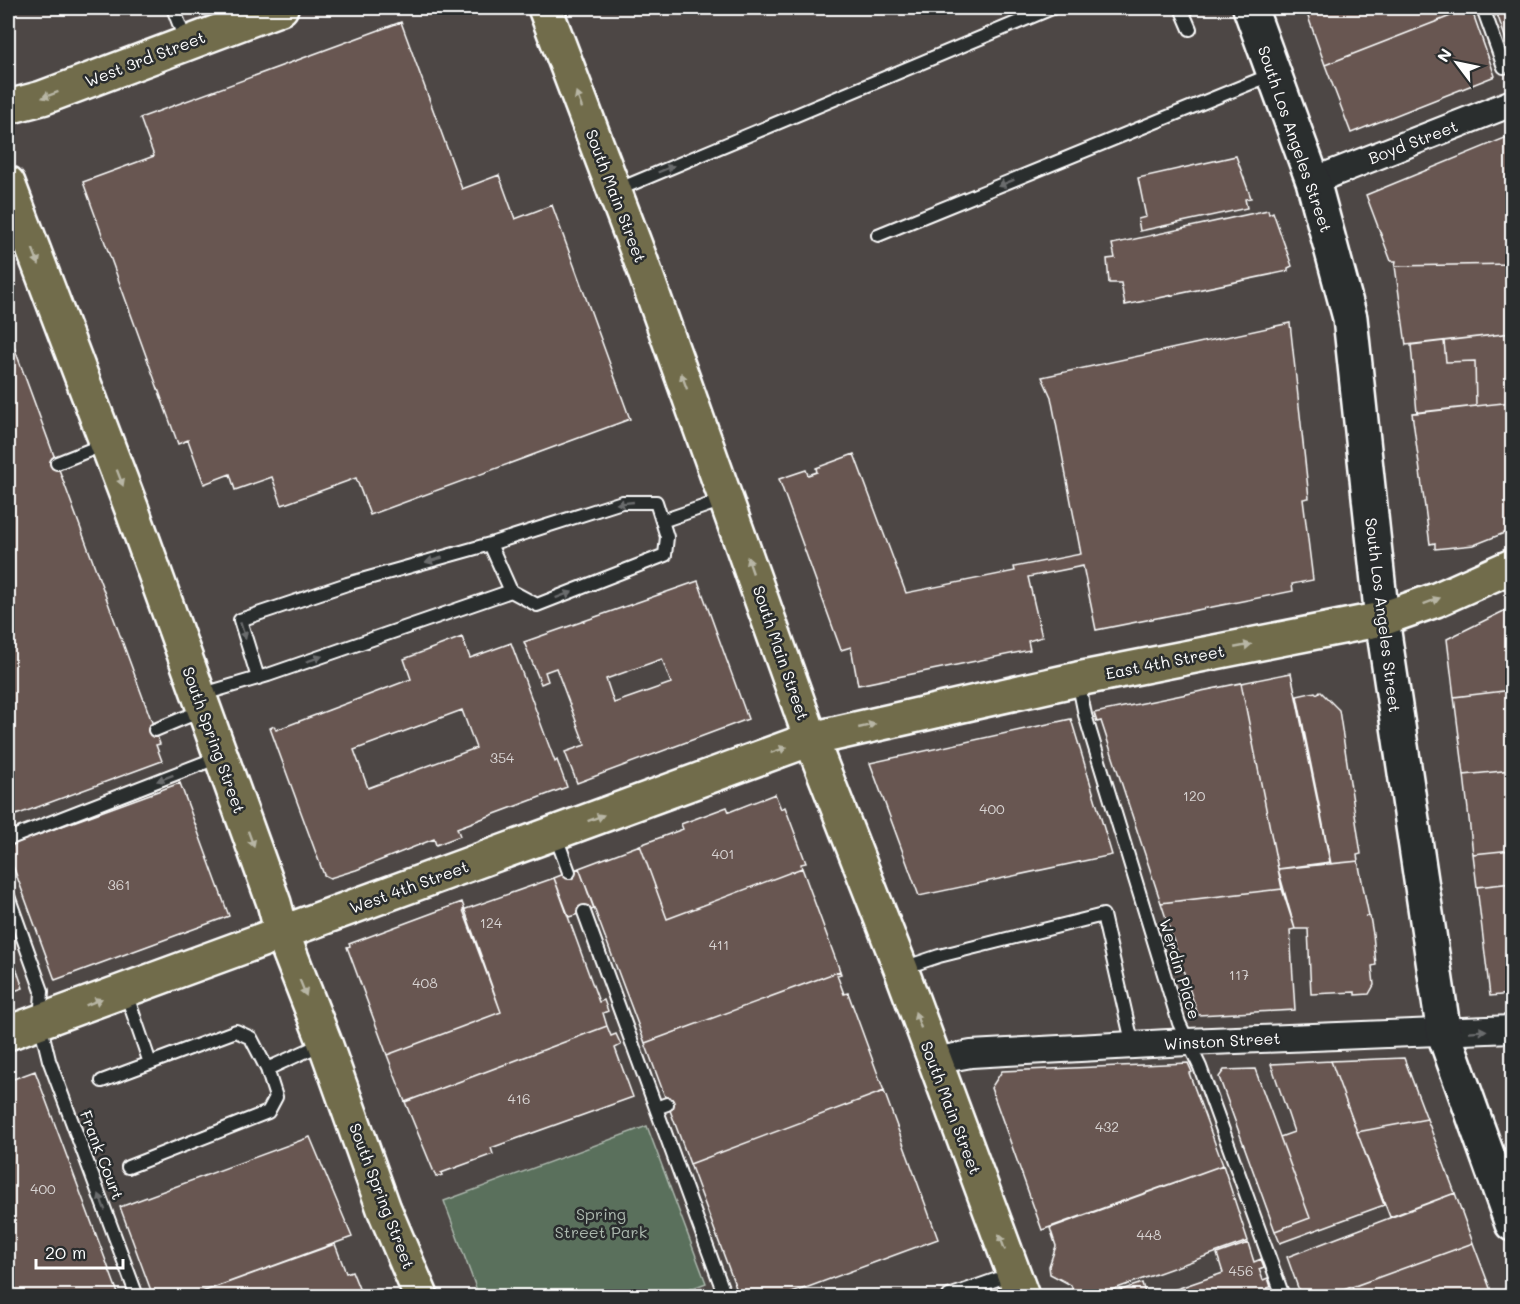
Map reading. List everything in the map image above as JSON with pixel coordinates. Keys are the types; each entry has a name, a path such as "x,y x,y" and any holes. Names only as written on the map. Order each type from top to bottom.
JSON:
{"main road":[{"name":"West 3rd Street","path":"8,107 42,98 187,43 240,15 281,8"},
{"name":"South Main Street","path":"544,8 641,261 810,739 901,969 933,1061 1018,1285"},
{"name":"South Los Angeles Street","path":"1250,8 1313,181 1350,318 1382,619 1444,1034 1512,1224"},
{"name":"South Spring Street","path":"8,183 106,444 384,1209 421,1296"},
{"name":"East 4th Street","path":"810,739 1078,679 1382,619 1436,600 1512,566"},
{"name":"West 4th Street","path":"8,1033 810,739"}],"street":[{"name":"Boyd Street","path":"1313,181 1512,103"},
{"name":"Winston Street","path":"933,1061 971,1054 1187,1042 1397,1033 1444,1034 1512,1029"}],"lane":[{"path":"173,8 187,43"},
{"path":"613,192 823,102 1052,8"},
{"path":"1181,8 1190,29"},
{"path":"1483,8 1504,67"},
{"path":"878,235 1274,74"},
{"path":"57,463 106,444"},
{"path":"662,521 727,499"},
{"path":"258,678 240,620 347,584 490,544 622,501 656,502 668,537 665,555 537,605 511,591 490,544"},
{"path":"155,730 200,703 258,678 511,591"},
{"name":"Werdin Place","path":"1078,679 1085,715 1187,1042 1200,1066 1283,1296"},
{"path":"8,839 220,757"},
{"path":"555,833 569,872"},
{"name":"Frank Court","path":"8,896 42,992 40,1023 49,1060 137,1296"},
{"path":"584,912 662,1106 725,1296"},
{"path":"901,969 939,956 1103,915 1132,1046"},
{"path":"125,989 150,1063"},
{"path":"102,1081 236,1030 251,1038 267,1069 276,1097 268,1112 128,1167"},
{"path":"267,1069 325,1043"},
{"path":"949,1296 1018,1285"}],"shaded area":[{"path":"8,8 1512,8 1512,1296 8,1296"}],"green space":[{"name":"Spring Street Park","path":"647,1126 706,1283 672,1296 479,1296 444,1201"}],"building":[{"path":"1305,8 1471,8 1325,65"},
{"path":"1471,8 1495,76 1351,133 1325,65"},
{"path":"1495,8 1512,8 1512,57"},
{"path":"401,22 462,189 499,175 515,219 552,205 630,419 370,515 356,478 282,505 272,477 235,490 230,474 204,484 188,440 178,444 83,182 154,156 140,118"},
{"path":"1512,135 1512,264 1395,266 1396,261 1391,261 1366,195"},
{"path":"1236,156 1251,198 1245,199 1247,208 1140,231 1138,219 1146,217 1138,178"},
{"path":"1268,210 1269,214 1273,212 1292,266 1288,268 1288,271 1125,305 1121,283 1109,283 1107,259 1115,258 1112,244"},
{"path":"1512,264 1512,333 1406,345 1395,266"},
{"path":"1290,323 1309,498 1303,499 1313,580 1292,584 1293,591 1096,630 1083,566 1028,577 1042,637 1028,641 1030,650 858,685 851,647 841,650 779,479 806,470 808,475 817,472 816,468 854,454 906,593 1015,571 1014,567 1081,554 1051,397 1042,377"},
{"path":"1512,333 1512,402 1476,406 1475,361 1446,362 1444,341"},
{"path":"8,338 11,348 14,347 160,744 156,745 162,761 8,818"},
{"path":"1444,341 1446,362 1475,361 1476,406 1417,413 1411,345"},
{"path":"1512,402 1512,530 1474,545 1435,549 1435,543 1430,544 1412,413"},
{"path":"698,581 748,719 577,783 565,752 585,745 556,668 545,672 548,681 541,684 524,642","holes":["662,659 671,683 614,703 606,679"]},
{"path":"1512,607 1512,690 1454,697 1447,639"},
{"path":"462,637 470,658 511,643 555,762 557,760 567,787 457,828 460,836 436,845 434,839 330,878 324,875 270,728 274,726 276,730 411,679 404,659","holes":["462,710 476,748 368,788 354,750"]},
{"path":"1291,673 1330,862 1278,869 1241,683"},
{"path":"1241,683 1282,889 1161,903 1101,721 1097,722 1094,713"},
{"path":"1512,690 1512,770 1464,775 1454,697"},
{"path":"1320,691 1339,710 1361,854 1357,855 1358,861 1331,864 1297,696 1315,692 1317,694"},
{"path":"1071,719 1112,855 919,896 870,763"},
{"path":"1512,770 1512,850 1473,854 1464,775"},
{"path":"180,783 229,916 55,980 9,855 13,844"},
{"path":"775,794 781,809 785,807 806,863 801,864 802,868 667,919 640,845 683,829 681,824 727,807 729,812"},
{"path":"640,845 667,919 802,868 840,971 645,1043 579,868"},
{"path":"1512,850 1512,883 1477,887 1473,854"},
{"path":"1358,861 1369,916 1365,916 1370,917 1373,934 1376,965 1372,966 1374,985 1369,994 1355,995 1355,992 1311,994 1308,929 1295,929 1278,869"},
{"path":"579,868 594,909 569,917 554,878"},
{"path":"554,878 599,1002 604,1000 608,1011 603,1013 607,1026 405,1102 387,1055 501,1012 463,910"},
{"path":"1512,883 1512,994 1490,996 1477,887"},
{"path":"1282,889 1295,929 1290,930 1295,1010 1198,1015 1161,903"},
{"path":"462,902 501,1012 387,1055 347,947 350,946 349,944"},
{"path":"8,945 23,988 8,993"},
{"path":"840,971 841,974 837,975 844,994 848,993 884,1091 690,1164 645,1043"},
{"path":"607,1026 611,1036 616,1034 621,1045 615,1048 633,1097 491,1148 493,1154 441,1173 442,1175 436,1177 405,1102"},
{"path":"1404,1058 1427,1119 1357,1132 1331,1061"},
{"path":"1331,1061 1384,1205 1280,1243 1275,1231 1310,1218 1280,1137 1294,1132 1271,1064"},
{"path":"1188,1063 1192,1072 1189,1073 1223,1165 1042,1230 991,1088 1002,1071"},
{"path":"1255,1069 1310,1218 1275,1231 1219,1077 1224,1070"},
{"path":"35,1071 119,1296 8,1296 8,1081"},
{"path":"884,1091 938,1239 784,1296 739,1296 690,1164"},
{"path":"1427,1119 1455,1193 1390,1217 1357,1132"},
{"path":"310,1137 352,1237 191,1296 153,1296 120,1207"},
{"path":"1223,1165 1248,1241 1095,1296 1075,1296 1071,1285 1050,1274 1049,1266 1056,1246 1050,1228"},
{"path":"1455,1193 1473,1243 1327,1296 1301,1296 1287,1257"},
{"path":"1248,1243 1254,1262 1261,1259 1264,1267 1259,1269 1263,1280 1268,1278 1271,1287 1267,1288 1270,1296 1156,1296 1223,1273 1217,1254"},
{"path":"1473,1243 1493,1296 1356,1296 1352,1287"},
{"path":"335,1244 346,1273 352,1271 362,1296 191,1296"},
{"path":"1142,1283 1146,1296 1104,1296"},
{"path":"1352,1287 1356,1296 1327,1296"}]}
